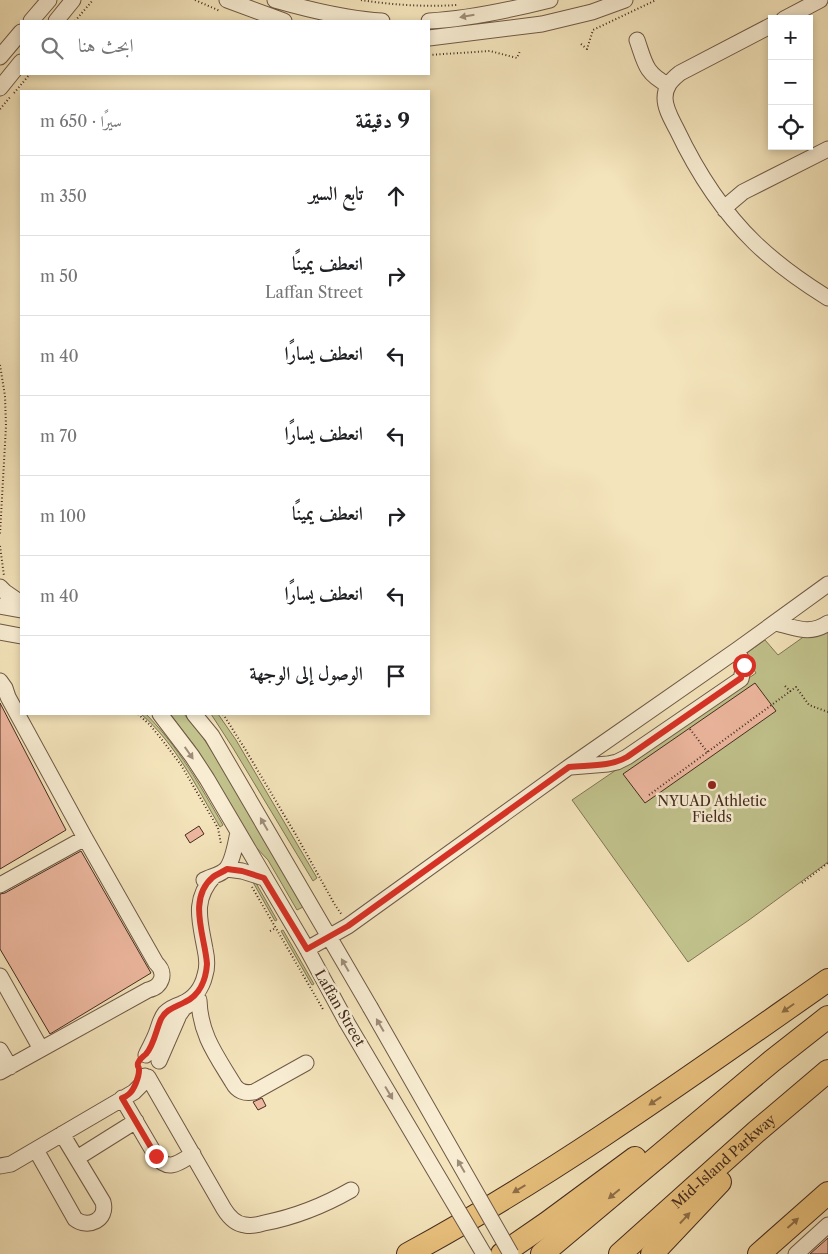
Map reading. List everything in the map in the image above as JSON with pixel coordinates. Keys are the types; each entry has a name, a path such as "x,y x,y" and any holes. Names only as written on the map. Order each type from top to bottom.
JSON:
{"highway":[{"path":"408,1254 522,1187 613,1129 828,980"},
{"path":"550,1248 772,1061 828,1017"},
{"path":"502,1254 694,1114 772,1061"},
{"path":"652,1254 821,1077"},
{"name":"Mid-Island Parkway","path":"620,1254 821,1077"},
{"path":"759,1254 828,1193"}],"street":[{"path":"31,20 49,0"},
{"path":"57,20 73,0"},
{"path":"227,0 281,20"},
{"path":"275,0 334,15 369,20"},
{"path":"430,38 542,24 592,12 625,0"},
{"path":"792,15 820,0"},
{"path":"430,21 465,17 543,2 542,24"},
{"path":"768,27 672,78 665,92 665,100 669,113 694,164 725,210 756,244 771,257 793,275 828,298"},
{"path":"0,57 20,33"},
{"path":"637,40 649,72 668,85"},
{"path":"0,88 20,63"},
{"path":"725,210 736,198 750,188 828,149"},
{"path":"2,584 5,592 20,602"},
{"path":"307,949 348,926 828,584"},
{"path":"0,606 20,610"},
{"path":"806,630 828,614"},
{"path":"775,623 806,630 816,630 828,623"},
{"path":"0,632 20,636"},
{"path":"569,767 608,764 627,757 741,678 744,665 736,650"},
{"path":"0,681 5,688 4,693 156,962 158,972 158,978 148,990 5,1069 0,1050"},
{"name":"Laffan Street","path":"161,715 192,756 238,832 258,882 307,949 346,1021 484,1254"},
{"name":"Laffan Street","path":"195,715 212,736 511,1254"},
{"path":"238,832 233,850 220,872 205,888 199,909 207,957 212,972 207,992 199,1000 172,1008 164,1015 154,1039 152,1058 140,1060 138,1063 227,1214 236,1222 245,1226 272,1222 320,1206 351,1190"},
{"path":"0,885 85,838"},
{"path":"220,872 242,871 258,882"},
{"path":"183,1006 194,996 202,984 206,971 207,957"},
{"path":"0,976 41,1049"},
{"path":"199,1000 200,1019 206,1037 232,1084 238,1090 245,1093 254,1092 306,1063"},
{"path":"0,1166 11,1164 138,1089 144,1074"},
{"path":"126,1096 136,1121 162,1163 174,1165 192,1154"},
{"path":"77,1158 136,1121"},
{"path":"36,1150 72,1215 79,1222 89,1224 99,1219 104,1210 101,1198 62,1134"},
{"path":"796,1254 828,1226"}],"path":[{"path":"76,20 93,0"},
{"path":"361,0 420,6 462,4"},
{"path":"581,44 587,49 593,30 656,0"},
{"path":"430,55 490,51 517,58 520,51"},
{"path":"0,109 29,75"},
{"path":"0,366 5,396 6,426 0,534"},
{"path":"0,546 2,584"},
{"path":"785,686 791,692"},
{"path":"649,795 796,688 809,705 828,712"},
{"path":"139,715 163,741 181,765 218,828 221,844"},
{"path":"224,715 346,921"},
{"path":"685,723 708,753"},
{"path":"802,883 828,863"},
{"path":"258,882 276,928 324,1010"},
{"path":"330,910 335,905"},
{"path":"270,931 281,926"}],"green space":[{"name":"NYUAD Athletic Fields","path":"828,629 828,862 688,962 572,800 756,673 744,655 765,640 778,655 809,633"},
{"path":"142,715 147,715 169,740 197,781 223,825 220,827 194,782 154,726"},
{"path":"171,715 185,715 202,736 303,907 297,910 268,860 253,844 194,745"},
{"path":"212,715 219,715 236,740 317,878 313,881"},
{"path":"252,876 277,920 275,921 250,877"},
{"path":"283,930 314,984 312,985 281,931"}],"building":[{"path":"755,683 776,711 645,803 623,774"},
{"path":"0,703 66,830 0,869"},
{"path":"199,826 204,834 190,843 185,835"},
{"path":"81,851 151,973 50,1034 0,949 0,894"},
{"path":"262,1098 266,1106 258,1110 253,1102"},
{"path":"828,1238 828,1254 810,1254"}],"place":[{"name":"NYUAD Athletic Fields","path":"712,785"}],"route":[{"path":"156,1156 122,1098 130,1094 136,1083 139,1070 138,1063 146,1055 164,1015 167,1011 194,996 205,978 207,957 199,909 205,888 214,876 227,869 242,871 264,878 307,949 348,926 569,767 608,764 627,757 741,678 744,665"}]}
